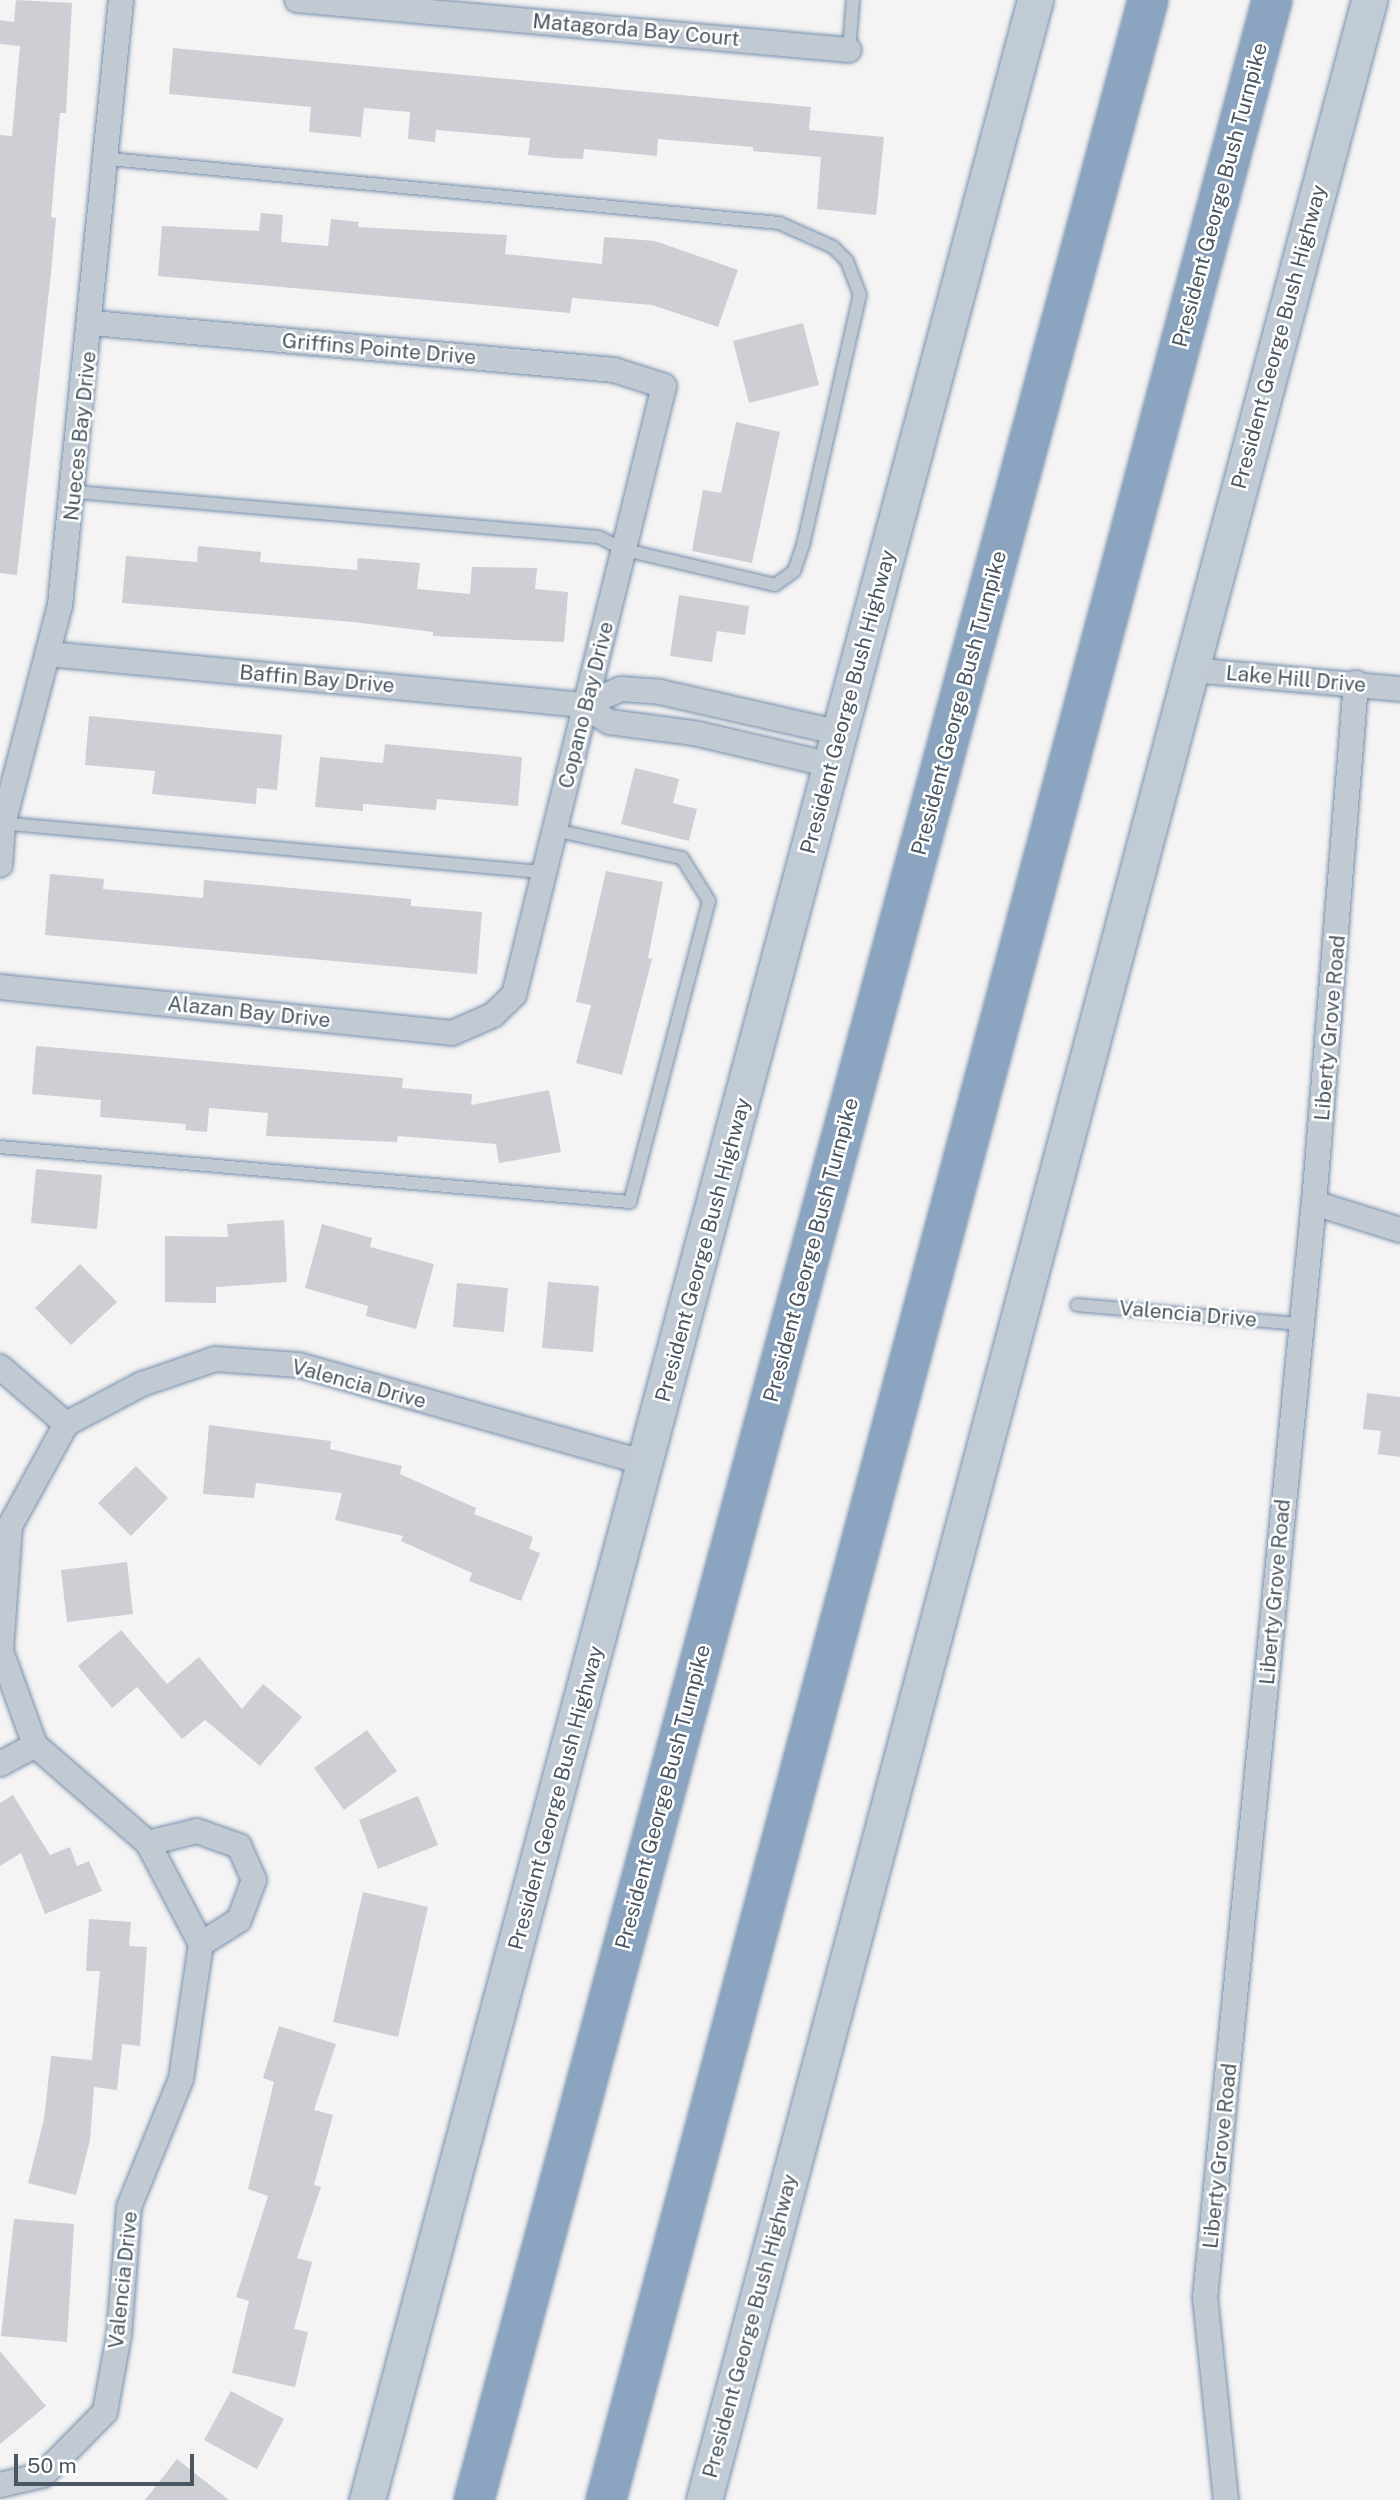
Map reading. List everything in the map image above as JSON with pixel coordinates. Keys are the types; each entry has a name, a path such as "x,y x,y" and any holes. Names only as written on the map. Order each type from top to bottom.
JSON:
{"highway":[{"name":"President George Bush Turnpike","path":"474,2500 1148,0"},
{"name":"President George Bush Turnpike","path":"606,2500 1272,0"}],"main road":[{"name":"President George Bush Highway","path":"367,2500 1035,0"},
{"name":"President George Bush Highway","path":"704,2500 1369,0"}],"street":[{"name":"Nueces Bay Drive","path":"0,865 1,824 49,654 75,492 93,323 121,0"},
{"name":"Matagorda Bay Court","path":"297,0 849,50"},
{"name":"Griffins Pointe Drive","path":"93,323 614,370 664,386"},
{"name":"Copano Bay Drive","path":"494,1015 514,995 541,872 555,830 664,386"},
{"name":"Baffin Bay Drive","path":"49,654 584,705 609,722 836,749"},
{"name":"Lake Hill Drive","path":"1191,670 1400,689"},
{"name":"Liberty Grove Road","path":"1226,2500 1205,2298 1314,1203 1356,683"},
{"name":"Baffin Bay Drive","path":"584,705 621,689 660,692 836,749"},
{"name":"Alazan Bay Drive","path":"0,987 452,1033 494,1015"},
{"path":"1314,1203 1400,1230"},
{"name":"Valencia Drive","path":"65,1424 142,1384 215,1359 299,1365 646,1462"},
{"path":"0,1367 65,1424 10,1526 1,1651 35,1745 148,1843 201,1944 239,1920 254,1880 239,1846 197,1831 148,1843"},
{"path":"0,1764 35,1745"},
{"name":"Valencia Drive","path":"0,2485 43,2475 105,2412 119,2335 129,2207 181,2079 201,1944"}],"lane":[{"path":"849,50 853,0"},
{"path":"75,492 599,537 625,550 758,584 775,585 794,571 860,295 847,261 826,240 779,223 701,211 108,159"},
{"path":"1,824 541,872"},
{"path":"0,1147 630,1202 709,901 682,858 555,830"},
{"name":"Valencia Drive","path":"1077,1304 1300,1324"}],"building":[{"path":"16,0 72,3 66,113 60,113 51,217 56,218 51,273 17,575 0,573 0,135 12,136 20,46 0,44 0,20 14,22"},
{"path":"173,48 811,107 809,130 884,137 876,215 817,209 821,157 753,151 753,147 658,139 657,156 584,149 583,159 557,158 528,155 530,138 436,130 435,142 408,139 410,112 364,108 361,137 309,132 311,107 169,94"},
{"path":"261,213 283,215 281,242 328,246 331,219 359,222 358,227 507,235 505,254 602,264 604,237 655,241 738,270 718,327 652,305 572,298 570,313 158,276 162,226 259,231"},
{"path":"803,323 819,385 749,403 733,341"},
{"path":"736,422 780,432 752,563 692,551 703,490 721,493"},
{"path":"198,546 261,552 260,562 357,570 358,558 420,563 417,589 470,594 472,567 537,568 535,589 568,592 564,642 433,636 433,632 353,622 122,603 126,556 197,562"},
{"path":"679,595 749,606 745,635 717,631 712,662 670,656"},
{"path":"89,716 282,735 277,790 257,788 256,804 152,794 155,771 85,765"},
{"path":"385,744 522,757 518,806 437,799 436,810 363,804 363,811 315,807 320,757 383,763"},
{"path":"635,768 679,779 673,803 697,809 689,841 621,824"},
{"path":"606,871 663,882 648,958 652,959 622,1075 576,1063 591,1005 576,1002"},
{"path":"50,874 104,879 103,889 203,898 204,880 411,899 411,906 482,912 477,974 45,935"},
{"path":"36,1046 403,1078 402,1088 472,1094 471,1105 549,1090 561,1152 499,1163 496,1144 398,1136 397,1142 266,1136 268,1113 209,1108 207,1132 185,1130 186,1124 100,1117 101,1100 32,1094"},
{"path":"36,1169 102,1175 97,1229 31,1223"},
{"path":"284,1220 287,1282 216,1287 216,1303 165,1302 165,1236 228,1237 227,1224"},
{"path":"322,1224 372,1238 370,1247 434,1264 416,1329 366,1316 368,1306 305,1288"},
{"path":"80,1264 117,1302 71,1345 35,1308"},
{"path":"548,1282 599,1286 593,1352 542,1348"},
{"path":"457,1283 508,1288 504,1332 453,1327"},
{"path":"1367,1393 1400,1397 1400,1457 1378,1454 1381,1431 1363,1429"},
{"path":"209,1425 331,1441 330,1449 402,1466 400,1474 476,1508 474,1514 533,1537 529,1549 540,1553 521,1601 469,1581 472,1573 401,1541 403,1536 335,1520 342,1493 256,1483 254,1498 203,1494"},
{"path":"136,1466 168,1498 131,1536 98,1503"},
{"path":"127,1562 133,1614 67,1622 61,1570"},
{"path":"121,1630 167,1684 199,1657 242,1709 263,1684 302,1717 260,1766 205,1720 182,1739 137,1687 112,1708 78,1666"},
{"path":"367,1730 397,1771 344,1810 314,1768"},
{"path":"13,1795 50,1855 70,1847 77,1866 89,1861 102,1891 45,1914 21,1853 0,1866 0,1803"},
{"path":"418,1796 438,1845 378,1869 359,1820"},
{"path":"363,1892 428,1907 398,2037 333,2022"},
{"path":"89,1919 131,1922 129,1946 147,1947 140,2046 122,2044 117,2090 94,2087 90,2140 76,2195 28,2183 44,2119 51,2056 92,2060 100,1971 86,1971"},
{"path":"279,2026 336,2044 314,2110 333,2115 314,2185 321,2187 297,2258 312,2262 294,2329 308,2332 295,2387 232,2373 249,2301 236,2297 268,2196 248,2189 274,2082 263,2078"},
{"path":"14,2219 74,2224 67,2342 1,2336"},
{"path":"0,2351 46,2406 0,2444"},
{"path":"231,2391 284,2419 257,2469 204,2440"},
{"path":"177,2459 197,2475 229,2500 145,2500"}]}
